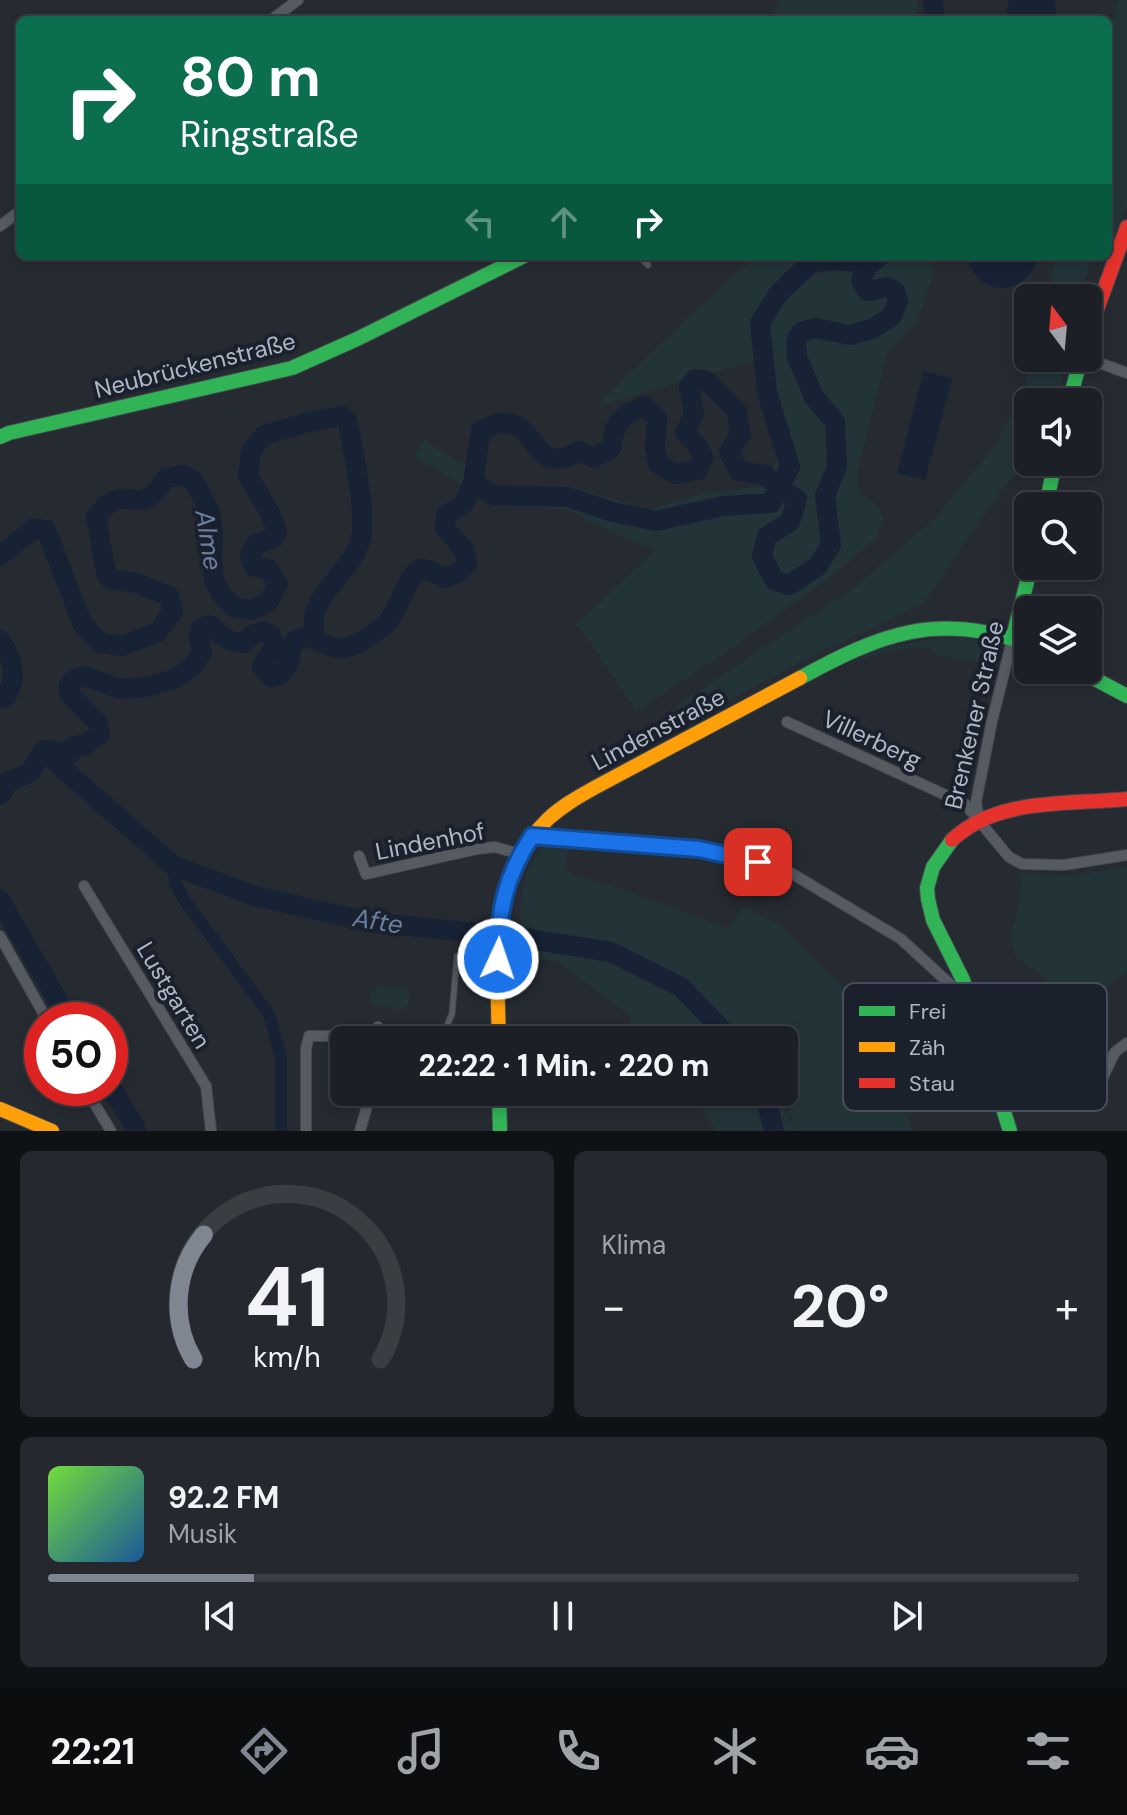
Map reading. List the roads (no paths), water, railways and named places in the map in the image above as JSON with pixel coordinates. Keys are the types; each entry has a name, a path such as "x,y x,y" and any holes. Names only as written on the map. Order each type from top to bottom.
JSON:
{"main road":[{"path":"1102,296 1127,227"},
{"name":"Neubrückenstraße","path":"0,437 292,368 516,260"},
{"name":"Brenkener Straße","path":"1013,637 1027,580"},
{"name":"Lindenstraße","path":"499,1026 501,911 511,874 532,836 573,800 861,646 907,632 950,627 991,631 1013,637"},
{"path":"1102,683 1127,696"},
{"path":"979,820 1027,806 1127,799"},
{"name":"Brenkener Straße","path":"963,983 931,918 927,886 932,867 943,850 963,830 979,820"},
{"path":"499,1106 500,1131"},
{"path":"0,1109 43,1130"},
{"name":"Brenkener Straße","path":"1004,1111 1010,1131"}],"street":[{"path":"276,16 298,0"},
{"path":"1102,364 1127,373"},
{"name":"Brenkener Straße","path":"979,820 976,802 1013,637"},
{"name":"Villerberg","path":"787,722 965,804 1009,857 1022,864 1064,865 1127,855"},
{"path":"532,836 699,849 733,855 791,873 901,939 949,983"},
{"name":"Lindenhof","path":"359,856 366,874 477,849 495,847 520,854"},
{"name":"Lustgarten","path":"84,886 206,1086 211,1131"},
{"path":"0,936 37,1002"},
{"path":"306,1131 306,1049 309,1036 330,1036"},
{"path":"1107,1069 1115,1052 1127,1043"},
{"path":"96,1106 111,1131"},
{"path":"360,1131 367,1106"}],"lane":[{"path":"643,260 648,265"},
{"path":"447,1026 452,1014 457,956"}],"water":[{"path":"1009,0 1055,0 1055,16 1008,16"},
{"path":"969,260 1036,260 1024,280 1014,286 1002,288 980,280"},
{"path":"924,371 952,379 925,480 897,473"}],"waterway":[{"name":"Alme","path":"933,0 934,16"},
{"name":"Alme","path":"473,483 493,495 568,497 613,512 656,521 723,506 771,503 790,467 767,392 760,323 778,294 810,263 827,260"},
{"name":"Alme","path":"827,260 875,260"},
{"name":"Alme","path":"44,750 71,753 74,746 85,745 100,734 98,723 69,693 69,685 74,679 85,676 119,689 145,687 175,679 192,667 202,653 201,628 210,625 225,638 239,643 262,631 271,635 273,648 262,667 271,677 277,676 288,664 294,641 310,638 338,648 347,647 376,631 392,616 408,584 420,569 445,578 458,573 467,564 464,550 445,528 446,515 463,505 473,483 481,430 492,425 512,424 522,429 543,454 551,458 563,458 579,451 594,458 611,448 620,421 644,406 657,418 655,448 658,464 675,474 698,470 703,458 700,449 685,433 694,414 689,386 695,379 707,381 736,410 741,434 729,452 739,471 765,475 797,499 790,522 767,536 762,556 774,580 789,585 817,567 831,545 825,496 837,467 835,422 814,397 797,357 796,341 801,332 815,328 850,335 872,329 892,316 898,301 895,291 888,287 868,291 861,281 868,262"},
{"name":"Alme","path":"0,556 33,529 46,530 82,623 100,643 122,646 158,632 173,611 169,596 136,583 110,579 96,517 110,503 125,499 144,500 166,478 182,475 194,481 211,515 214,580 222,595 235,608 253,610 268,602 278,584 268,569 254,567 250,555 256,544 275,537 277,531 248,476 251,451 264,435 342,416 348,423 356,468 362,534 355,554 319,604 314,616 314,638"},
{"name":"Alme","path":"0,640 11,660 13,674 6,697 0,698"},
{"name":"Afte","path":"44,750 174,866 255,896 369,922 517,937 611,952 681,987 719,1026"},
{"name":"Alme","path":"0,795 9,781 30,773 44,750"},
{"path":"174,866 175,883 185,901 269,1014 281,1058 281,1131"},
{"name":"Alme","path":"0,900 59,1002"},
{"name":"Alme","path":"122,1106 136,1131"},
{"name":"Afte","path":"768,1106 774,1131"}]}
